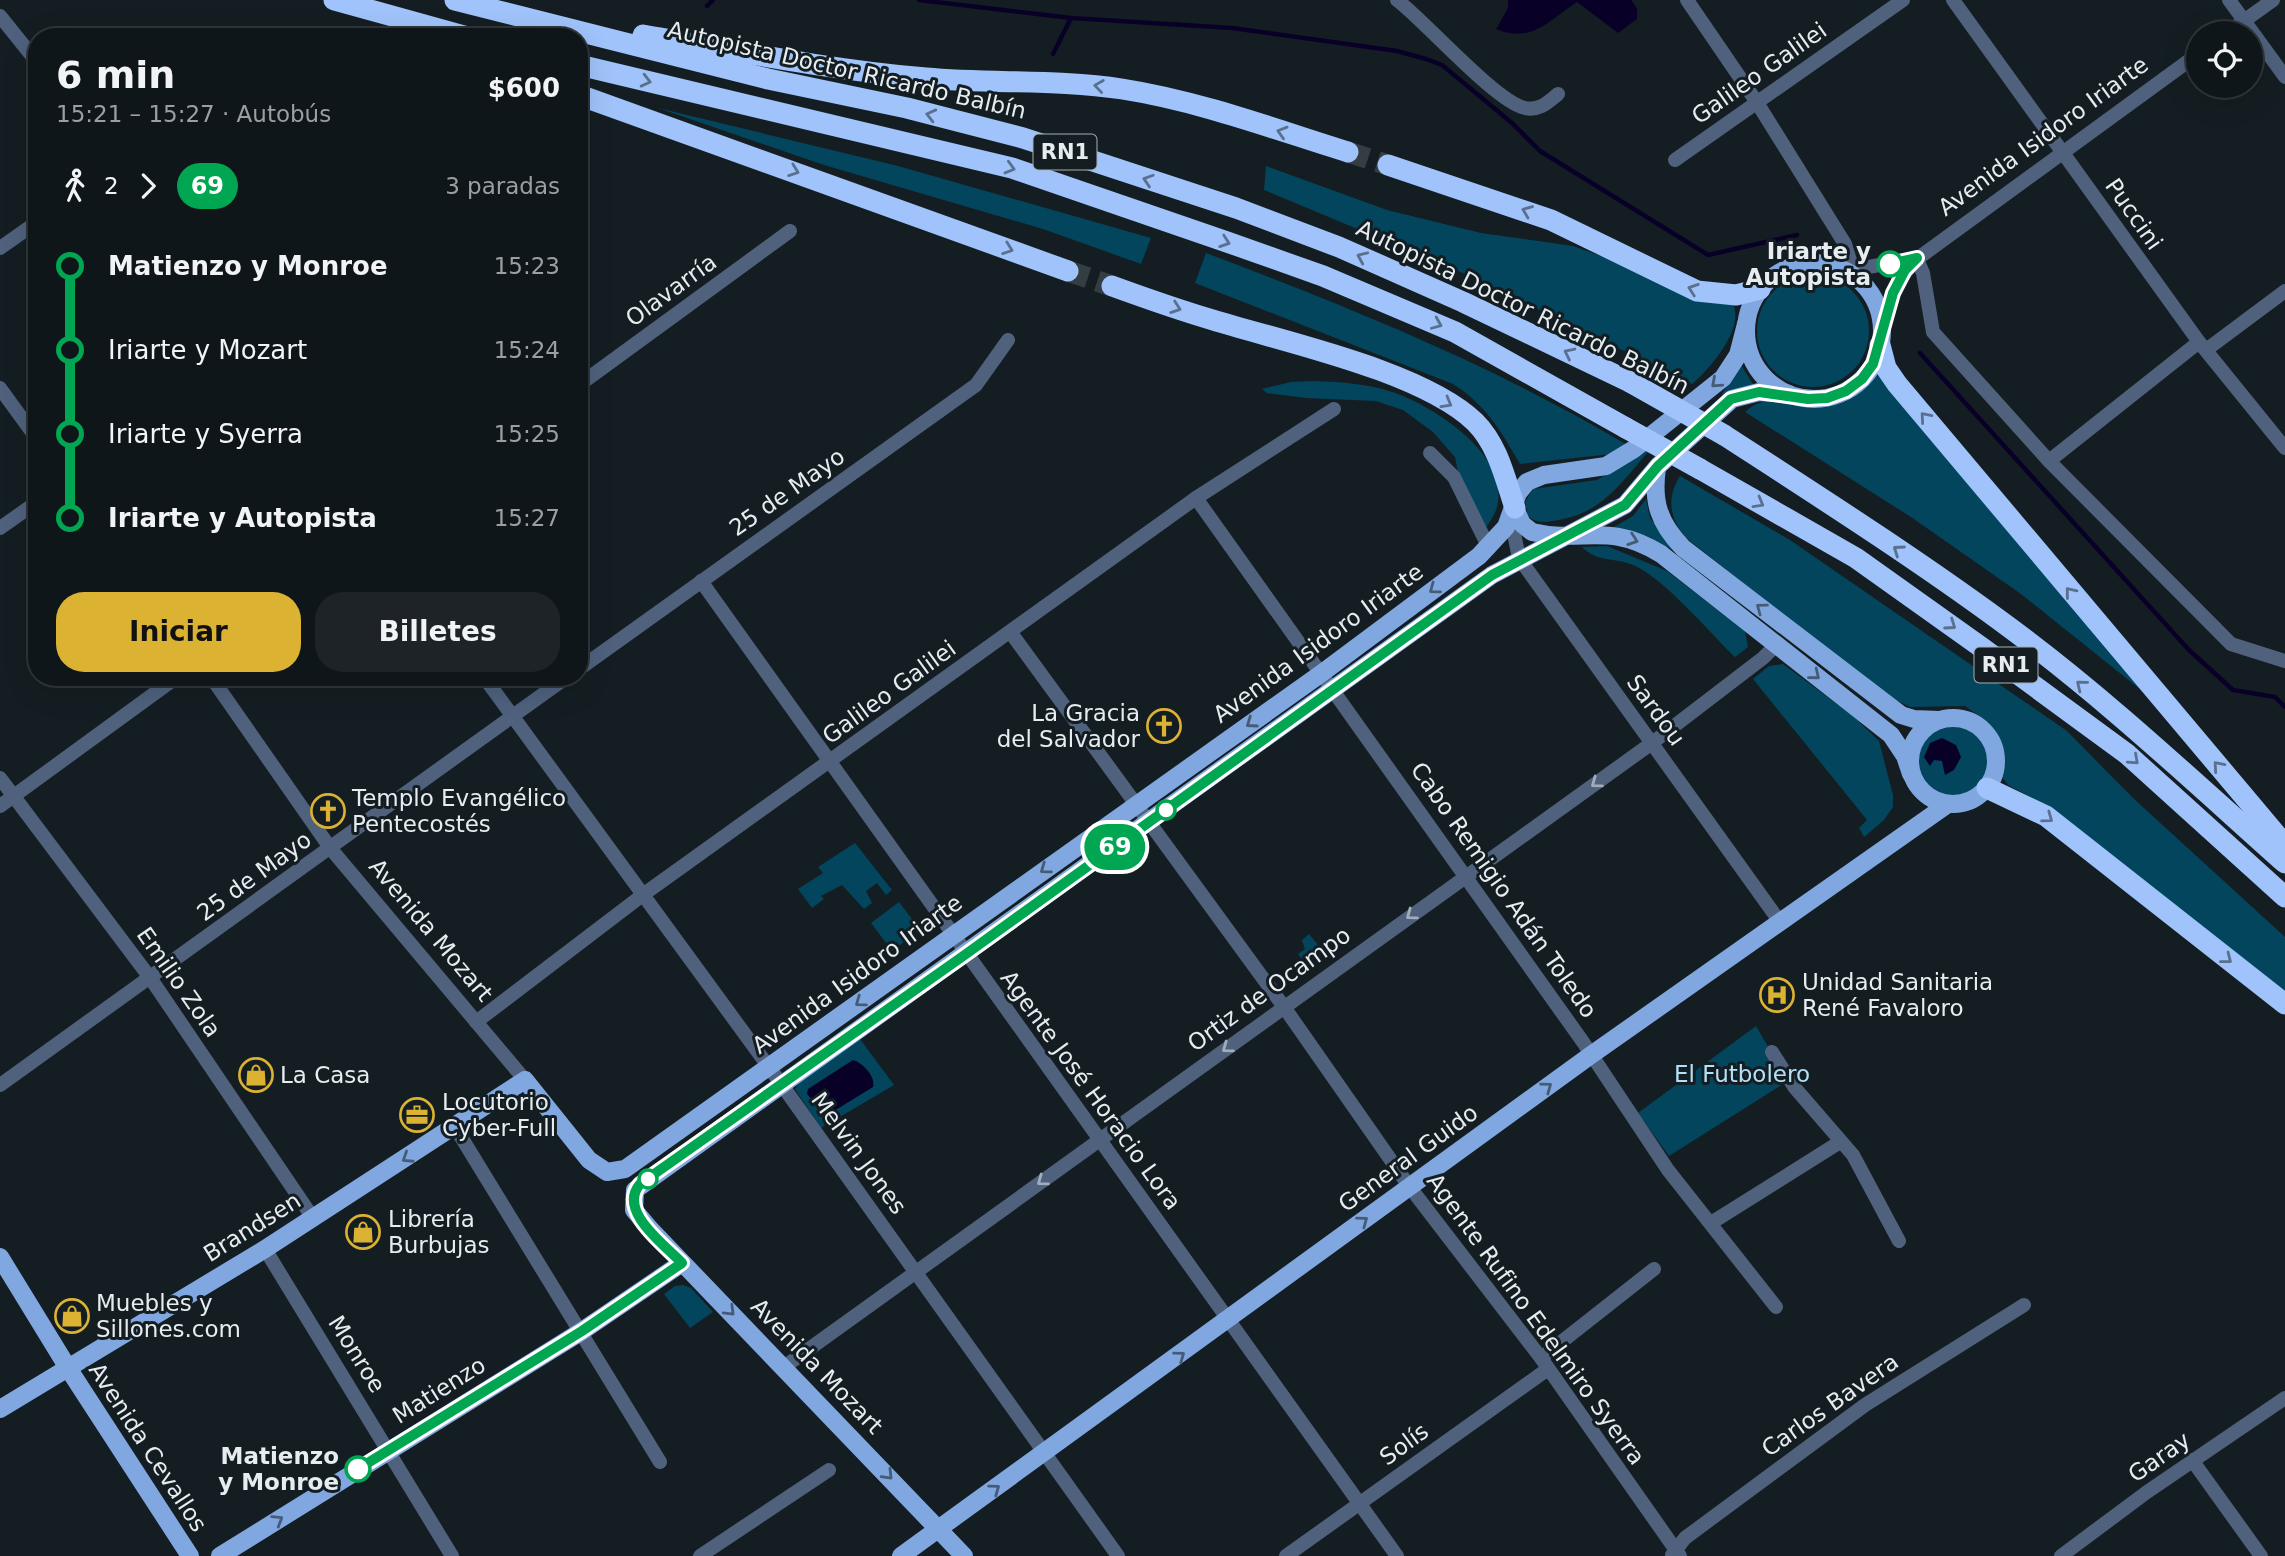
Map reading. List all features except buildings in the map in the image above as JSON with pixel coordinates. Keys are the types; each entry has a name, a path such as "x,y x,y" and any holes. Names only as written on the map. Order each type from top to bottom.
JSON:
{"highway":[{"path":"316,0 392,28"},
{"path":"334,0 435,28"},
{"path":"463,3 774,57 925,78 1086,84 1125,89 1186,103 1348,152"},
{"name":"Autopista Doctor Ricardo Balbín","path":"463,3 563,28"},
{"name":"Autopista Doctor Ricardo Balbín","path":"588,34 768,79 907,108 1036,142 1236,208 1339,247 1463,302 1630,382 1724,435 1864,526 2004,623 2134,728 2285,863"},
{"name":"RN1","path":"588,67 1012,168 1323,276 1455,332 1856,558 2127,754 2285,897"},
{"path":"588,98 1068,271"},
{"path":"1388,164 1551,220 1697,291 1736,295 1760,289"},
{"path":"1112,286 1339,357 1384,373 1450,404 1474,422 1491,442 1513,513"},
{"path":"1881,338 1886,368 1896,384 2285,845"},
{"path":"1987,788 2017,799 2046,816 2285,1004"}],"main road":[{"path":"1813,263 1833,266 1856,278 1874,298 1881,338 1873,364 1862,379 1846,391 1827,398 1808,399 1788,394 1769,383 1755,366 1747,346 1746,324 1750,305 1760,289 1775,275 1793,266 1813,263"},
{"name":"Avenida Isidoro Iriarte","path":"600,1170 613,1172 625,1169 1322,674 1484,552 1513,513 1518,493 1535,477 1589,470 1618,460 1706,392 1732,367 1746,324"},
{"name":"Avenida Isidoro Iriarte","path":"634,1210 633,1196 640,1184 966,954 1492,575 1519,558 1601,520 1625,505 1658,466 1731,399 1759,392 1788,394"},
{"path":"1513,513 1532,532 1615,535 1651,548 1891,735 1905,756 1911,774 1925,794 1948,804 1976,798 1987,788 1997,762 1989,736 1967,720 1914,719 1902,715 1683,548 1665,526 1655,503 1658,466"},
{"path":"1484,552 1492,575"},
{"path":"1911,774 1912,747 1927,726 1939,720"},
{"name":"General Guido","path":"901,1556 1591,1055 1948,804"},
{"name":"Brandsen","path":"0,1409 265,1249 525,1080"},
{"name":"Avenida Mozart","path":"525,1080 566,1134 600,1170"},
{"name":"Avenida Mozart","path":"634,1210 964,1556"},
{"name":"Avenida Cevallos","path":"0,1257 68,1368 190,1556"},
{"name":"Matienzo","path":"220,1556 582,1331 682,1263"}],"street":[{"path":"1397,0 1473,71 1521,108 1542,107 1558,94"},
{"path":"1687,0 1756,102 1845,244 1852,267"},
{"name":"Galileo Galilei","path":"1675,160 1903,0"},
{"name":"Puccini","path":"1953,0 2202,346 2285,448"},
{"path":"2229,0 2243,21 2273,0"},
{"path":"0,16 28,51"},
{"path":"2263,48 2285,77"},
{"name":"Avenida Isidoro Iriarte","path":"1881,338 1898,281 1917,258 2186,63"},
{"path":"0,248 28,228"},
{"name":"Olavarría","path":"588,378 790,231"},
{"path":"1917,258 1923,273 1933,332 2049,461 2231,644 2285,661"},
{"name":"Avenida Isidoro Iriarte","path":"1833,266 1889,265 1917,258"},
{"path":"2049,461 2202,346 2285,291"},
{"name":"25 de Mayo","path":"588,663 976,385 1008,340"},
{"path":"0,388 28,427"},
{"name":"Galileo Galilei","path":"476,1022 644,894 1196,498 1334,409"},
{"path":"1430,453 1454,477 1484,552"},
{"name":"Cabo Remigio Adán Toledo","path":"1196,498 1466,876 1668,1170 1776,1307"},
{"path":"0,528 28,508"},
{"name":"Sardou","path":"1513,513 1519,558 1780,922"},
{"name":"Agente José Horacio Lora","path":"701,581 1397,1556"},
{"name":"Agente Rufino Edelmiro Syerra","path":"1011,633 1284,1007 1409,1186 1544,1363 1676,1554"},
{"name":"Ortiz de Ocampo","path":"784,1367 1652,743 1763,659 1777,644"},
{"path":"0,806 165,686"},
{"name":"Avenida Mozart","path":"217,686 331,849 525,1080"},
{"name":"Melvin Jones","path":"490,686 782,1085 1118,1556"},
{"name":"25 de Mayo","path":"0,1085 151,979 555,686"},
{"name":"Emilio Zola","path":"0,778 151,979 313,1218"},
{"path":"1772,1052 1795,1088 1861,1169 1899,1241"},
{"path":"455,1127 660,1462"},
{"path":"1712,1223 1840,1142"},
{"name":"Monroe","path":"265,1249 390,1450 452,1556"},
{"name":"Solís","path":"1286,1556 1360,1504 1544,1363 1654,1269"},
{"name":"Carlos Bavera","path":"1676,1554 1685,1538 1865,1405 2024,1304"},
{"name":"Garay","path":"2061,1556 2192,1460 2285,1398"},
{"path":"2192,1460 2262,1556"},
{"path":"700,1556 829,1470"}],"green space":[{"path":"658,108 898,166 1151,238 1141,264 1043,229 824,165"},
{"path":"1266,166 1387,210 1481,233 1573,246 1732,303 1735,313 1730,335 1708,369 1692,384 1470,276 1264,190"},
{"path":"1206,253 1314,295 1475,364 1629,446 1612,454 1520,464 1484,410 1453,384 1195,283"},
{"path":"1813,275 1834,280 1852,292 1864,310 1869,331 1864,352 1852,370 1834,382 1813,387 1792,382 1774,370 1762,352 1757,331 1762,310 1774,292 1792,280"},
{"path":"1741,365 1753,384 1721,395"},
{"path":"1879,372 2161,706 2021,594 1911,517 1745,412 1759,403 1775,401 1824,406 1842,403 1860,392"},
{"path":"1291,382 1359,384 1403,396 1436,413 1469,439 1483,454 1493,471 1498,489 1496,510 1484,531 1459,478 1455,457 1433,432 1403,410 1376,401 1306,398 1267,393 1262,389"},
{"path":"1654,445 1613,492 1589,510 1550,521 1538,521 1528,516 1525,502 1533,489 1597,480"},
{"path":"1680,476 1790,540 2067,731 2133,798 2285,937 2285,992 2046,805 2008,785 2002,777 2005,755 1997,734 1979,716 1965,706 1910,707 1884,694 1685,537 1676,523 1671,500"},
{"path":"1646,499 1650,518 1678,553 1645,535 1614,527 1633,516"},
{"path":"1607,546 1667,571 1745,631 1748,647 1735,657 1672,593 1645,571 1633,565 1600,558 1582,547"},
{"path":"1783,664 1853,716 1879,741 1893,795 1893,807 1884,820 1864,837 1859,828 1867,820 1753,679 1769,666"},
{"path":"1953,722 1974,728 1984,738 1990,759 1984,780 1974,790 1953,796 1932,790 1922,780 1916,759 1922,738 1932,728"},
{"path":"855,843 892,890 886,895 877,883 866,891 872,903 864,909 842,885 821,896 824,899 812,908 798,889 823,873 818,867"},
{"path":"899,902 915,923 913,935 892,951 871,923"},
{"path":"1309,934 1324,952 1307,966 1298,954 1305,949 1302,940"},
{"name":"El Futbolero","path":"1756,1026 1788,1081 1669,1156 1638,1113"},
{"path":"860,1039 894,1085 821,1128 795,1089 801,1079"},
{"path":"675,1286 691,1288 713,1312 690,1328 664,1294"}],"shaded area":[{"path":"1508,0 1631,0 1637,8 1637,19 1618,33 1577,2 1539,28 1520,34 1509,33 1496,29 1508,8"},
{"path":"1942,738 1956,745 1961,757 1954,770 1945,775 1942,761 1934,760 1930,766 1924,757 1930,743"},
{"path":"853,1060 868,1071 873,1079 873,1087 825,1114 807,1094 808,1089"}],"waterway":[{"path":"707,6 713,0"},
{"path":"919,0 1071,18 1232,28 1397,51 1442,65 1512,123 1540,151 1708,255 1797,235"},
{"path":"1053,54 1071,18"},
{"path":"1920,353 2189,650 2233,690 2275,697 2285,707"}],"tunnel":[{"path":"1348,152 1388,165"},
{"path":"1068,271 1112,286"}],"bus line":[{"name":"69","path":"358,1469 582,1331 682,1263 634,1210 633,1196 640,1184 966,954 1492,575 1519,558 1601,520 1625,505 1658,466 1731,399 1759,392 1788,394 1808,399 1827,398 1846,391 1862,379 1873,364 1880,345 1887,308 1898,281 1917,258 1890,264"}],"place":[{"name":"Iriarte y Autopista","path":"1890,264"},
{"name":"La Gracia del Salvador","path":"1164,726"},
{"name":"Templo Evangélico Pentecostés","path":"328,811"},
{"name":"Unidad Sanitaria René Favaloro","path":"1777,995"},
{"name":"La Casa","path":"256,1075"},
{"name":"Locutorio Cyber-Full","path":"417,1115"},
{"name":"Librería Burbujas","path":"363,1232"},
{"name":"Muebles y Sillones.com","path":"72,1316"},
{"name":"Matienzo y Monroe","path":"358,1469"}]}
